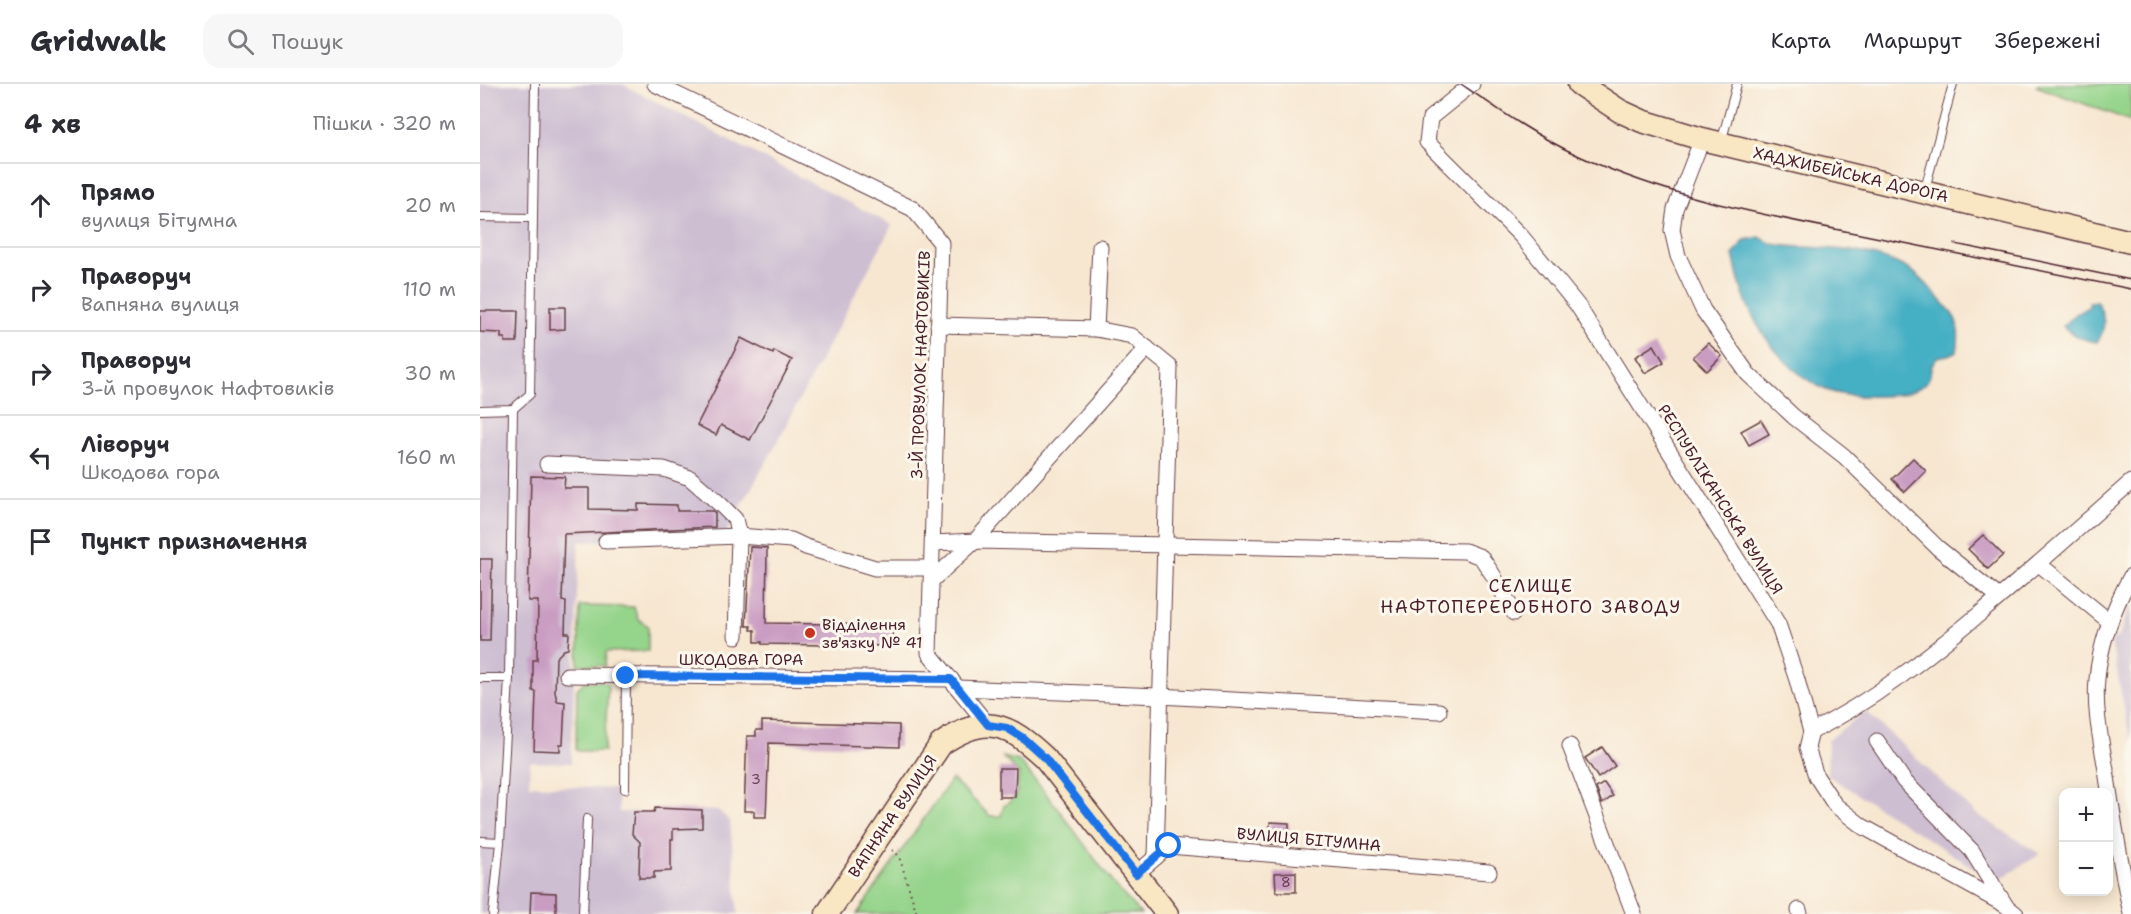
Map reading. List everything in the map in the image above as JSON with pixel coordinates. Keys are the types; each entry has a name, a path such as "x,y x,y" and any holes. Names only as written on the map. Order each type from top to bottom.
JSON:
{"street":[{"name":"3-Й ПРОВУЛОК НАФТОВИКІВ","path":"655,84 913,209 941,243 929,653 988,725"},
{"name":"РЕСПУБЛІКАНСЬКА ВУЛИЦЯ","path":"1472,84 1430,118 1426,142 1522,237 1578,306 1778,624 1797,680 1811,732 1808,748 1816,776 1835,805 1862,826 2010,909"},
{"name":"ХАДЖИБЕЙСЬКА ДОРОГА","path":"1579,84 1620,111 1642,121 1712,141 2131,242"},
{"path":"1712,141 1675,208 1672,230 1678,255 1703,310 1748,375 1794,417 1844,456 1938,548 1999,597"},
{"path":"1096,329 1100,247"},
{"path":"938,325 1096,329 1132,336 1170,367 1156,857"},
{"path":"606,541 739,536 791,540 806,547 875,568 932,574 975,541 1147,348"},
{"path":"547,464 664,469 690,478 735,519 739,536 736,636"},
{"path":"1811,732 1886,687 1944,643 2039,564 2131,482"},
{"path":"933,543 975,541 1465,550 1481,557 1514,613"},
{"path":"2039,564 2110,622"},
{"path":"2131,576 2116,602 2110,622 2097,678 2096,708 2131,914"},
{"name":"ШКОДОВА ГОРА","path":"567,675 955,683 1439,711"},
{"name":"ВАПНЯНА ВУЛИЦЯ","path":"827,914 941,744 957,733 977,725 988,725"},
{"path":"988,725 1007,728 1045,758 1167,914"},
{"path":"1877,741 1904,781 1972,851 2010,909"},
{"path":"1570,746 1634,914"},
{"name":"ВУЛИЦЯ БІТУМНА","path":"1136,874 1169,846 1489,872"}],"lane":[{"path":"480,410 513,409 530,394 535,84"},
{"path":"1712,141 1737,84"},
{"path":"1924,191 1953,84"},
{"path":"480,217 533,218"},
{"path":"493,914 500,842 509,678 513,409"},
{"path":"625,789 626,676"},
{"path":"480,678 509,678"},
{"path":"583,914 587,819"},
{"path":"480,841 500,842"}],"path":[{"path":"877,840 899,856 917,914"}],"shaded area":[{"path":"480,84 622,84 892,225 768,459 723,538 579,542 571,763 530,762 529,785 617,789 619,812 654,812 655,808 719,811 730,821 738,914 480,914"},
{"path":"2131,603 2131,742 2111,641 2119,636"},
{"path":"1866,711 1975,813 2040,854 1996,882 1827,775 1828,740"}],"green space":[{"path":"2037,84 2131,84 2131,121 2036,86"},
{"path":"580,606 634,607 638,619 648,626 648,651 606,652 605,666 578,665"},
{"path":"584,682 607,683 608,688 604,751 579,751 576,750 577,689"},
{"path":"1003,757 1019,761 1056,806 1114,885 1141,914 857,914 952,779 990,816 1001,816 1004,806 1016,797 1019,774"}],"water":[{"path":"1760,237 1780,245 1860,252 1901,265 1925,283 1956,320 1958,326 1957,351 1937,357 1925,384 1901,394 1844,395 1809,381 1786,362 1766,338 1743,294 1733,255 1745,240"},
{"path":"2096,301 2104,321 2097,342 2078,337 2063,326 2076,314 2090,306 2089,302"}],"building":[{"path":"550,307 565,307 565,329 550,330"},
{"path":"480,311 518,311 517,342 505,342 505,338 501,338 501,333 480,332"},
{"path":"741,338 773,354 774,351 792,360 750,440 721,425 716,435 697,425"},
{"path":"1708,343 1722,356 1707,371 1693,357"},
{"path":"1654,345 1664,362 1645,373 1635,357"},
{"path":"1761,420 1769,434 1749,445 1741,431"},
{"path":"1913,458 1926,471 1905,492 1892,479"},
{"path":"531,476 565,477 564,488 589,488 589,509 638,510 638,504 677,505 677,511 713,511 715,513 715,527 564,534 562,601 566,602 565,633 569,633 568,649 556,658 555,692 557,701 565,702 563,744 560,744 560,751 534,750 536,692 533,691 533,660 537,660 538,601 528,601"},
{"path":"1983,535 2003,555 1988,569 1968,549"},
{"path":"750,547 767,548 766,623 893,625 892,646 755,642 755,630 751,630 751,626 746,626"},
{"path":"480,559 492,559 490,641 480,641"},
{"path":"762,721 899,725 899,747 769,743 766,817 754,817 754,811 744,811 747,736 756,736 756,730 762,730"},
{"path":"1602,747 1615,766 1598,778 1585,758"},
{"path":"999,768 1016,768 1015,797 999,797"},
{"path":"1604,783 1613,796 1602,804 1596,788"},
{"path":"655,808 702,810 702,828 673,829 671,871 654,872 654,878 639,878 640,842 632,834 634,812 654,812"},
{"path":"1270,822 1289,823 1289,844 1269,844"},
{"path":"1296,872 1296,892 1276,892 1275,873"},
{"path":"531,892 556,893 556,914 530,914"}],"tram line":[{"path":"1461,84 1562,148 1611,170 1681,193 1788,220 2131,289"},
{"path":"1955,244 2131,280"}],"place":[{"name":"Відділення зв'язку № 41","path":"810,633"}],"district":[{"name":"СЕЛИЩЕ НАФТОПЕРЕРОБНОГО ЗАВОДУ","path":"1531,596"}],"route":[{"path":"626,676 951,679 988,725 1007,728 1023,738 1045,758 1136,874 1169,846"}]}
